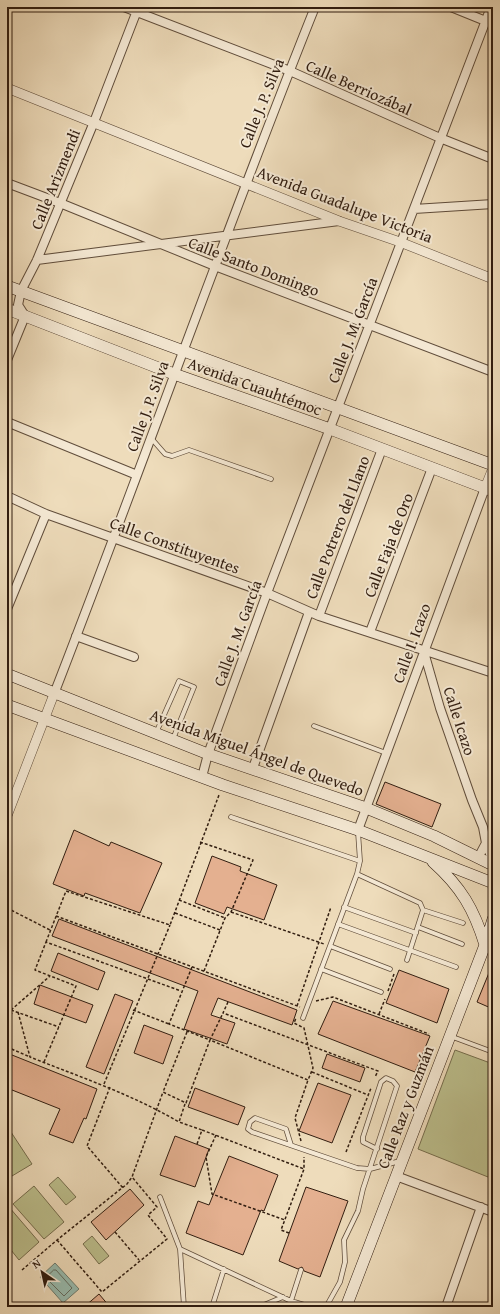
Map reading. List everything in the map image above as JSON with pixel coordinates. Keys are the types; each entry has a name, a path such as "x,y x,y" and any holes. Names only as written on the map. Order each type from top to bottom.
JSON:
{"main road":[{"name":"Avenida Cuauhtémoc","path":"7,286 493,466"},
{"name":"Avenida Cuauhtémoc","path":"7,309 174,374 330,429 489,489"},
{"name":"Avenida Miguel Ángel de Quevedo","path":"7,674 54,694 208,754 366,808 434,836 493,865"},
{"path":"7,705 223,785 358,830 493,883"},
{"path":"426,856 450,878 466,899 477,917 485,945"},
{"path":"443,863 467,864 478,858"},
{"name":"Calle Raz y Guzmán","path":"346,1307 485,945 492,922"}],"street":[{"name":"Calle Berriozábal","path":"124,7 137,10 290,72 440,138 493,159"},
{"name":"Calle J. P. Silva","path":"7,816 112,537 151,438 246,182 315,7"},
{"path":"451,7 490,23"},
{"name":"Calle J. M. García","path":"202,777 208,754 267,593 400,242 414,209 440,138 490,23 491,7"},
{"name":"Calle Arizmendi","path":"25,316 18,305 21,292 37,260 94,122 137,10"},
{"name":"Avenida Guadalupe Victoria","path":"7,88 246,182 340,221 400,242 493,278"},
{"name":"Calle Santo Domingo","path":"7,183 60,203 157,244 493,372"},
{"path":"414,209 493,204"},
{"path":"37,260 340,221"},
{"path":"7,360 25,316"},
{"path":"7,422 137,475"},
{"name":"Calle Potrero del Llano","path":"319,616 382,449"},
{"name":"Calle I. Icazo","path":"358,830 424,652 489,489 493,466"},
{"name":"Calle Faja de Oro","path":"370,632 432,468"},
{"name":"Calle Constituyentes","path":"7,496 46,514 267,593 319,616 370,632 424,652 493,673"},
{"path":"7,608 46,514"},
{"path":"252,768 309,612"},
{"path":"76,636 134,657"},
{"name":"Calle Icazo","path":"424,652 440,708 483,827 486,843 493,862"},
{"path":"478,858 486,843"},
{"path":"396,1176 493,1212"},
{"path":"446,1307 481,1207"}],"lane":[{"path":"151,438 165,454 172,456 189,450 271,479"},
{"path":"156,733 179,681 194,687 172,740"},
{"path":"314,726 386,753"},
{"path":"231,817 360,861"},
{"path":"303,1018 360,861 358,830"},
{"path":"356,874 414,898 420,902 423,910 407,960"},
{"path":"344,907 416,934"},
{"path":"423,910 463,923"},
{"path":"338,924 456,967"},
{"path":"418,927 462,944"},
{"path":"330,946 390,969"},
{"path":"321,969 381,992"},
{"path":"450,1036 493,1052"},
{"path":"326,1307 340,1282 345,1262 344,1240 358,1211 370,1168 377,1149 397,1086 393,1081 386,1078 381,1082 363,1137 363,1142 377,1149"},
{"path":"291,1145 288,1133 284,1128 255,1118 250,1122 248,1129 252,1132 357,1168 370,1168 402,1161"},
{"path":"160,1197 180,1249 184,1307"},
{"path":"180,1249 283,1297 311,1307"},
{"path":"212,1307 224,1269"},
{"path":"290,1300 301,1270"},
{"path":"258,1307 283,1297"}],"path":[{"path":"104,1084 133,1010 175,913 200,842 223,785"},
{"path":"200,842 253,860 231,912 225,918 204,971"},
{"path":"44,1062 76,986 35,970 66,891 170,925"},
{"path":"179,900 225,918"},
{"path":"289,1233 281,1230 304,1169 303,1149 295,1118 313,1068 304,1028 294,1023 300,1008 297,1006 332,907"},
{"path":"7,908 50,930"},
{"path":"231,912 330,946"},
{"path":"175,913 220,930"},
{"path":"56,916 297,1006 333,997 429,1034"},
{"path":"46,942 181,991"},
{"path":"169,1024 181,991 192,967"},
{"path":"7,1026 12,1010 50,976"},
{"path":"178,1122 210,1040 228,1002"},
{"path":"7,1008 59,1028"},
{"path":"133,1010 308,1080"},
{"path":"17,1012 30,1057"},
{"path":"223,1013 378,1071 346,1152"},
{"path":"22,1270 57,1240 123,1188 132,1177 186,1032"},
{"path":"7,1047 104,1084 157,1109 178,1122 304,1169"},
{"path":"312,1072 368,1095"},
{"path":"110,1087 87,1146 123,1188"},
{"path":"163,1092 186,1103"},
{"path":"197,1144 202,1130"},
{"path":"216,1135 206,1156 212,1194 285,1220"},
{"path":"57,1240 102,1292 139,1260 167,1239 148,1215 157,1207 132,1177"},
{"path":"114,1232 139,1260"}],"green space":[{"path":"455,1050 493,1064 493,1179 418,1149"},
{"path":"7,1126 32,1164 7,1179"},
{"path":"58,1177 76,1197 66,1205 49,1185"},
{"path":"34,1186 64,1222 44,1239 13,1204"},
{"path":"9,1207 39,1242 19,1260 7,1245 7,1209"},
{"path":"92,1236 109,1256 99,1264 83,1244"}],"water":[{"path":"55,1263 79,1289 63,1303 40,1277"}],"building":[{"path":"385,782 441,804 432,827 376,804"},
{"path":"74,830 109,846 111,842 162,863 140,913 85,893 84,896 53,884"},
{"path":"212,856 241,867 240,871 277,885 264,920 227,907 224,914 195,903"},
{"path":"59,919 297,1010 292,1025 218,998 211,1015 235,1023 227,1044 184,1029 198,991 52,936"},
{"path":"58,953 105,972 98,990 51,971"},
{"path":"493,963 493,1009 477,1002"},
{"path":"399,970 449,989 437,1023 386,1003"},
{"path":"40,985 93,1005 86,1023 34,1004"},
{"path":"115,994 133,1001 104,1074 86,1067"},
{"path":"333,1001 430,1036 415,1072 318,1034"},
{"path":"144,1025 173,1036 163,1064 134,1053"},
{"path":"7,1053 97,1089 86,1119 84,1118 73,1143 49,1134 60,1109 7,1088"},
{"path":"327,1054 365,1068 360,1082 322,1068"},
{"path":"318,1083 351,1095 332,1143 299,1131"},
{"path":"195,1088 245,1107 238,1125 188,1107"},
{"path":"175,1136 209,1149 195,1187 160,1175"},
{"path":"229,1156 278,1175 264,1211 261,1210 243,1255 186,1233 198,1201 209,1205"},
{"path":"306,1187 348,1201 320,1277 304,1271 302,1267 298,1269 279,1261"},
{"path":"130,1189 144,1205 106,1240 91,1222"},
{"path":"99,1294 110,1307 84,1307"}]}
